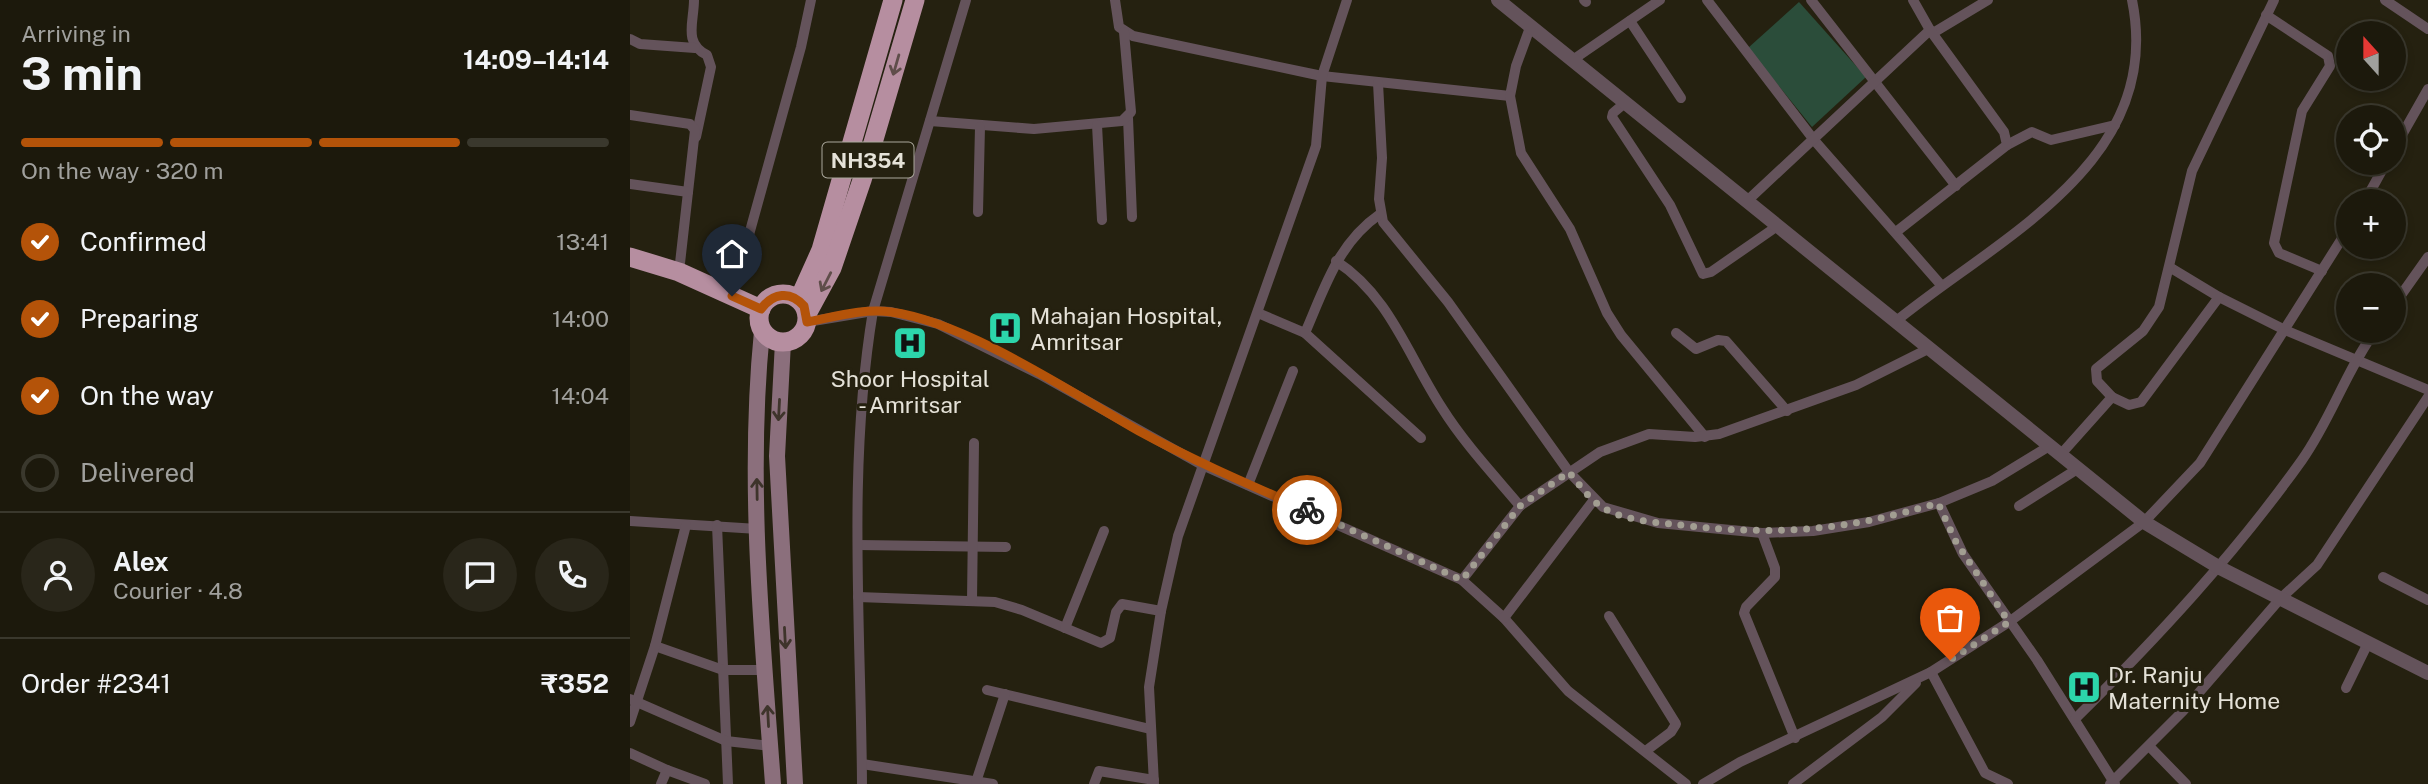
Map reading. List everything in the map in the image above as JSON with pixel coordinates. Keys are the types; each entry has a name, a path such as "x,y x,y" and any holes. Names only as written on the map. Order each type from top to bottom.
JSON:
{"highway":[{"name":"NH354","path":"783,342 794,340 803,332 804,312 893,0"},
{"name":"NH354","path":"804,312 832,268 915,0"},
{"path":"630,257 680,272 761,309"},
{"path":"783,342 768,337 762,331 759,320 761,309 768,300 777,295 789,295 804,312"}],"main road":[{"path":"762,331 758,388 758,529 773,784"},
{"path":"783,342 778,456 795,784"}],"street":[{"path":"694,0 691,40 695,48"},
{"path":"732,296 802,47 811,0"},
{"path":"862,784 858,597 861,401 873,311 967,0"},
{"path":"1115,0 1117,23 1124,32 1131,112 1128,118 1132,217"},
{"path":"1094,784 1099,771 1154,782 1149,687 1161,611 1178,536 1316,146 1322,76 1347,0"},
{"path":"1499,0 1776,227 2057,449 2144,522 2220,568 2428,673"},
{"path":"1707,0 1814,140 1941,285"},
{"path":"1811,0 1956,186"},
{"path":"1913,0 1932,32 2004,132 2007,145"},
{"path":"1747,201 1874,80 1932,32 1988,0"},
{"path":"1895,322 2060,197 2086,168 2115,125 2129,97 2136,63 2137,25 2132,0"},
{"path":"2219,297 2141,402 2129,405 2112,397 2097,381 2096,369 2151,321 2171,268 2192,171 2274,0"},
{"path":"2385,0 2428,29"},
{"path":"1574,59 1657,1"},
{"path":"2266,15 2328,56 2330,66 2302,111 2274,243 2279,253 2322,271"},
{"path":"1630,21 1681,98"},
{"path":"1531,25 1516,66 1510,96 1524,162 1570,229 1607,313 1621,335 1705,437"},
{"path":"1124,32 1322,76 1510,96"},
{"path":"630,39 640,44 695,48 707,55 711,67 696,139 680,272"},
{"path":"1378,83 1382,158 1380,214 1388,230 1448,302 1569,472 1593,500 1614,513 1647,521 1762,533 1813,531 1869,522 1938,503 1992,481 2057,449 2112,397"},
{"path":"2406,128 2428,89"},
{"path":"1626,102 1612,117 1671,205 1703,274 1711,272 1776,227"},
{"path":"630,114 690,124 695,130 696,139"},
{"path":"930,121 980,127 1034,128 1097,125 1128,118"},
{"path":"1097,125 1102,220"},
{"path":"1896,232 2007,145 2032,132 2052,140 2115,125"},
{"path":"978,212 980,127"},
{"path":"630,184 688,192"},
{"path":"1305,332 1336,261 1351,238 1380,214"},
{"path":"1703,784 1740,762 1931,672 2009,622 2144,522 2200,463 2336,248"},
{"path":"2406,288 2428,257"},
{"path":"1336,261 1356,274 1374,292 1442,409 1520,506"},
{"path":"2171,268 2219,297 2285,330 2428,390"},
{"path":"804,312 873,311 906,315 963,335 1202,465 1462,580 1504,618 1555,678 1686,784"},
{"path":"1258,313 1305,332 1421,438"},
{"path":"1676,333 1696,349 1718,340 1726,341 1787,411"},
{"path":"2075,719 2220,568 2313,443 2355,360 2367,343"},
{"path":"1462,580 1520,506 1600,452 1636,438 1664,433 1705,437 1787,411 1874,377 1930,348"},
{"path":"1248,485 1293,371"},
{"path":"1938,503 1956,542 2075,719 2113,783 2150,747 2280,599 2317,565 2428,397"},
{"path":"972,601 974,443"},
{"path":"2019,506 2080,468"},
{"path":"1504,618 1593,500"},
{"path":"630,521 758,529"},
{"path":"630,722 634,701 655,646 686,525"},
{"path":"717,525 728,784"},
{"path":"1065,628 1104,531"},
{"path":"1762,533 1775,568 1775,577 1746,607 1744,613 1795,738"},
{"path":"859,545 1006,547"},
{"path":"2383,577 2428,600"},
{"path":"858,597 972,601 1009,606 1095,642 1106,642 1116,612 1122,604 1161,611"},
{"path":"1609,616 1676,724 1671,732 1647,750"},
{"path":"2346,688 2368,643"},
{"path":"655,646 723,670 765,670"},
{"path":"1931,672 1985,772 2008,784"},
{"path":"1793,784 1882,716 1920,678"},
{"path":"987,690 1150,729"},
{"path":"973,782 1006,694"},
{"path":"634,701 726,741 770,746"},
{"path":"2150,747 2186,784"},
{"path":"630,753 705,784"},
{"path":"862,764 993,784"},
{"path":"661,784 667,770"},
{"path":"1808,772 1812,784"}],"green space":[{"path":"1799,2 1866,77 1812,127 1748,48"}],"way so far":[{"path":"1307,510 1462,580 1511,515 1543,487 1569,472 1593,500 1614,513 1658,523 1731,531 1813,531 1869,522 1938,503 1956,542 2009,622 1950,660"}],"place":[{"name":"Mahajan Hospital, Amritsar","path":"1005,328"},
{"name":"Shoor Hospital - Amritsar","path":"910,343"},
{"name":"Dr. Ranju Maternity Home","path":"2084,687"}],"route":[{"path":"732,296 761,309 768,300 777,295 789,295 799,299 804,306 807,322 873,311 906,315 938,324 1039,374 1202,465 1307,510"}]}
